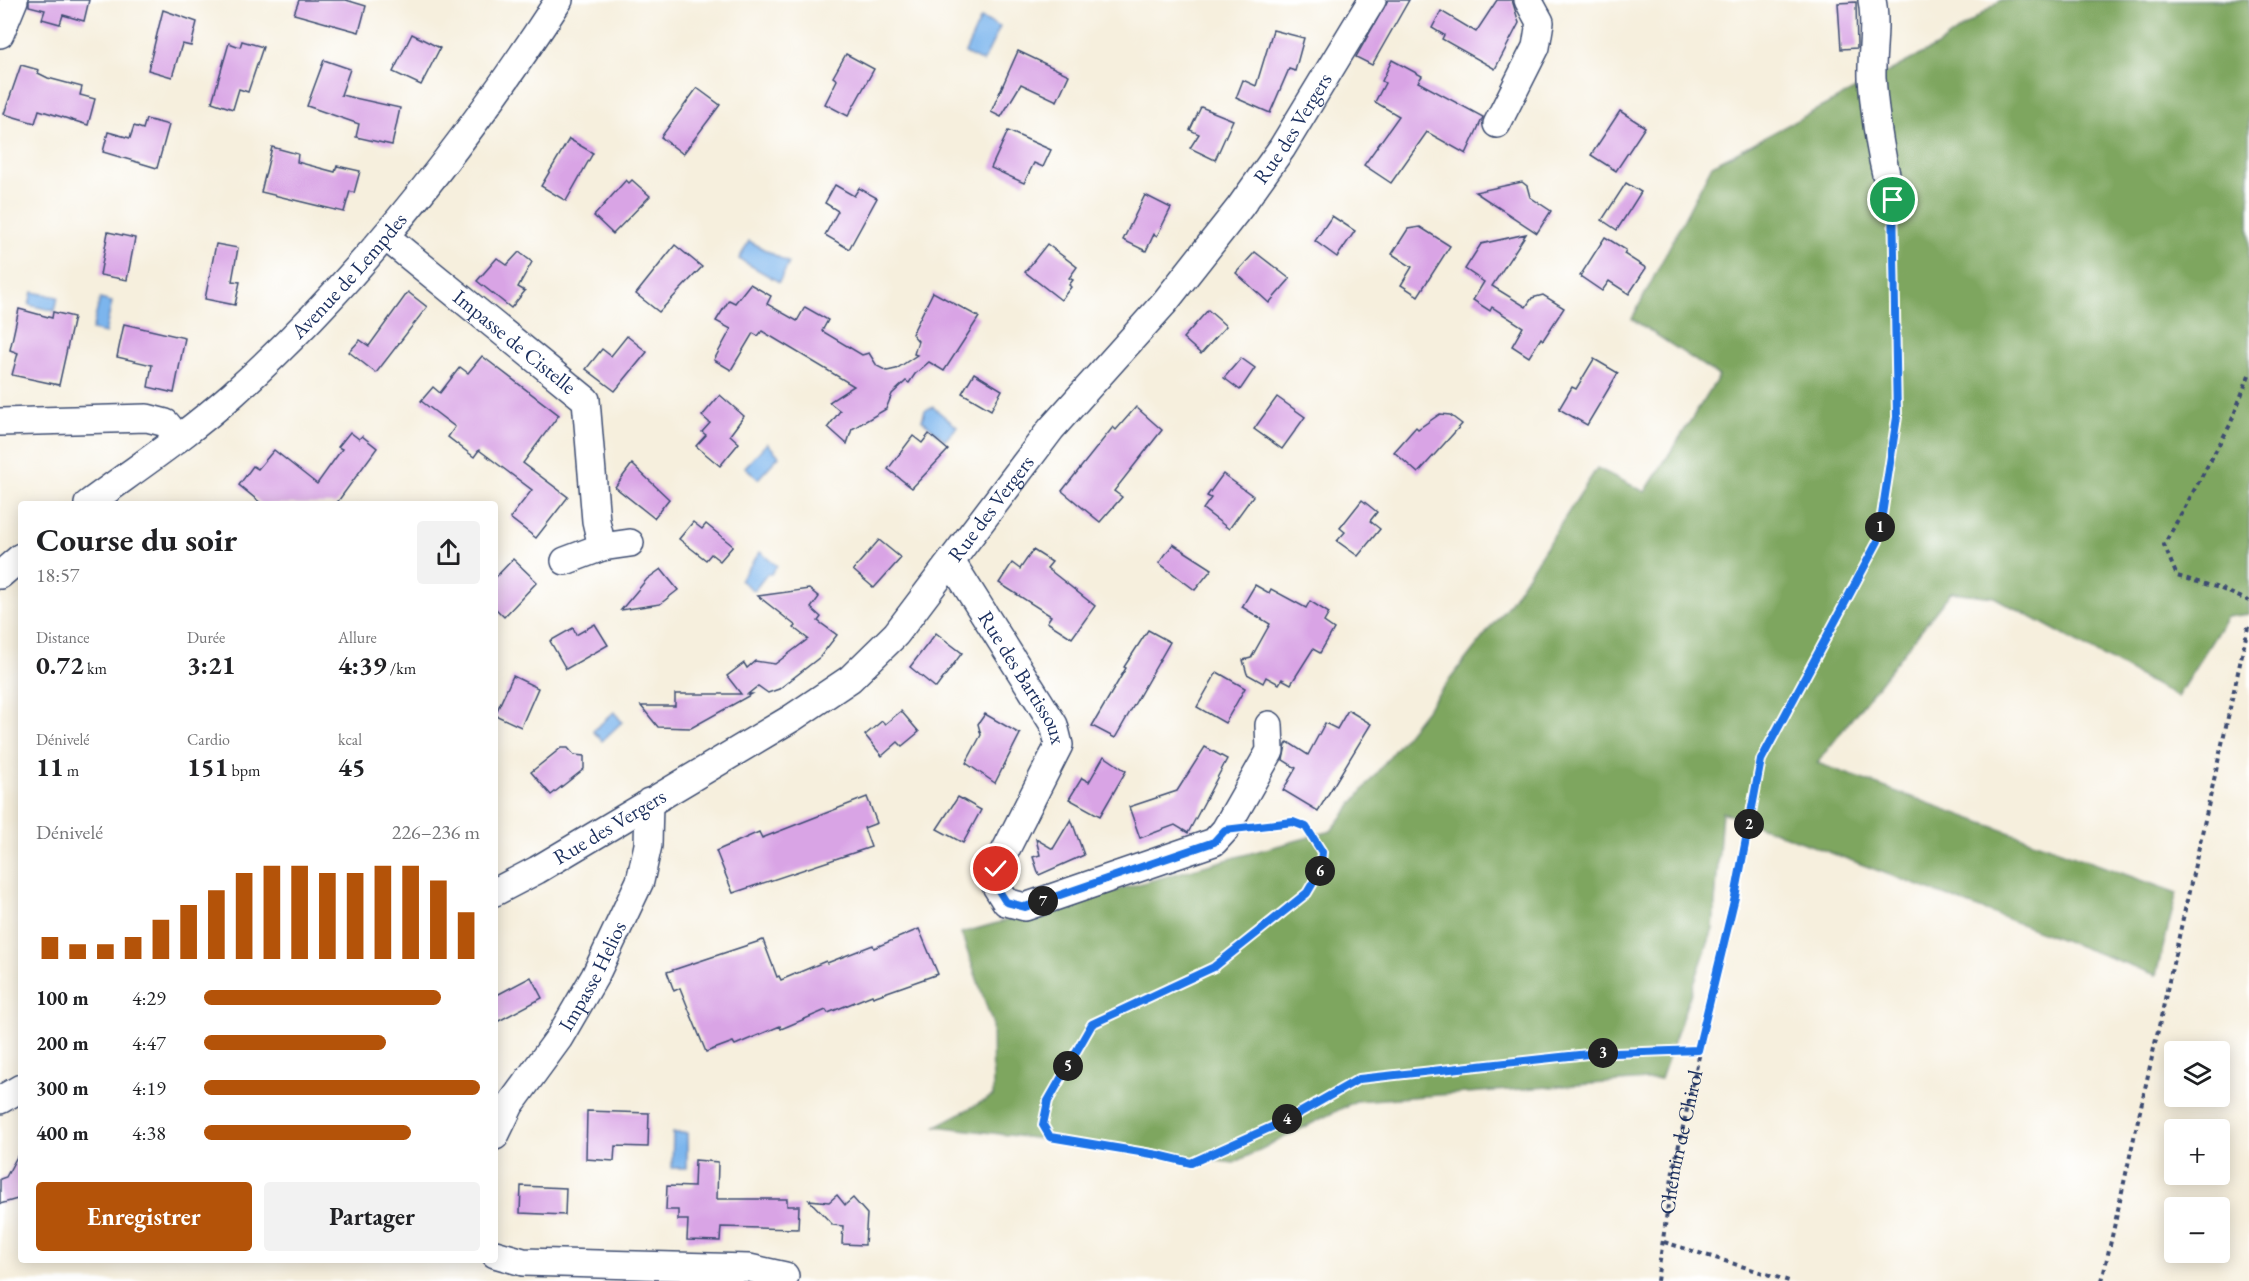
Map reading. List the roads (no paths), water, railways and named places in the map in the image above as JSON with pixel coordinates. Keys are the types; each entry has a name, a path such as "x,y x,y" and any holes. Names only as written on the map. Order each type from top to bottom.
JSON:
{"street":[{"path":"0,34 14,0"},
{"name":"Avenue de Lempdes","path":"92,501 178,438 231,395 286,344 386,237 504,85 559,0"},
{"name":"Rue des Vergers","path":"498,890 537,870 792,718 850,679 896,634 952,563 1051,429 1165,302 1240,207 1282,148 1372,0"},
{"path":"1497,124 1536,46 1540,22 1528,0"},
{"path":"1872,0 1875,15 1872,76 1882,165 1893,200"},
{"name":"Impasse de Cistelle","path":"386,237 586,400 596,521 603,547"},
{"path":"0,422 147,418 166,423 178,438"},
{"path":"566,561 603,547 630,543"},
{"path":"0,575 18,560"},
{"name":"Rue des Bartissoux","path":"952,563 1054,725 1059,744 996,869 996,886 1006,902 1025,907 1214,842 1225,830 1270,751 1269,725"},
{"name":"Impasse Helios","path":"498,1131 510,1106 559,1038 595,976 640,881 648,845 649,802"},
{"path":"0,1100 18,1090"},
{"path":"498,1255 524,1262 749,1268 785,1276"}],"water":[{"path":"981,18 1000,27 983,62 965,53"},
{"path":"749,241 789,263 779,282 739,259"},
{"path":"32,292 58,297 55,311 29,305"},
{"path":"100,299 112,302 105,333 92,330"},
{"path":"933,407 957,427 945,440 922,420 925,410"},
{"path":"767,443 779,456 758,479 745,467"},
{"path":"760,552 777,566 771,574 767,574 754,591 740,580"},
{"path":"614,712 622,722 602,741 593,731"},
{"path":"673,1133 687,1133 687,1168 672,1168"}]}
